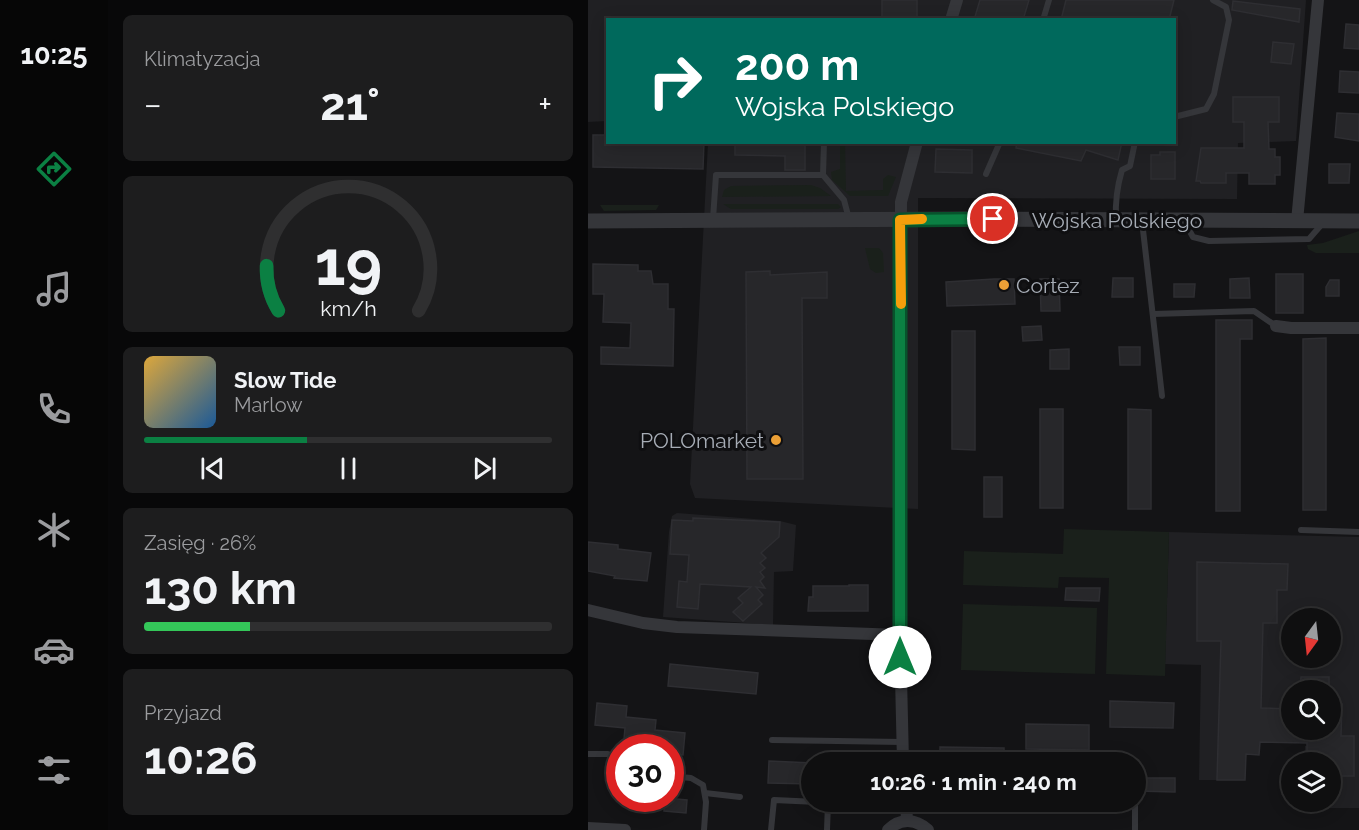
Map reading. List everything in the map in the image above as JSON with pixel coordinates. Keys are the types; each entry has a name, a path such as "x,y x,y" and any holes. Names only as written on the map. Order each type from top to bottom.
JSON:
{"street":[{"path":"952,18 957,0"},
{"path":"1297,221 1318,0"},
{"path":"902,752 900,635 900,220 901,202 916,144"},
{"name":"Wojska Polskiego","path":"588,221 849,219 1359,221"},
{"path":"1276,326 1359,328"},
{"path":"588,610 643,623 677,627 900,635"},
{"path":"907,812 907,821"},
{"path":"888,830 895,824 907,821 916,822 928,830"},
{"path":"588,828 625,830"}],"lane":[{"path":"1044,18 1049,0"},
{"path":"1176,116 1206,109 1214,94 1229,20 1226,7 1213,0"},
{"path":"824,144 823,175 844,200 849,219"},
{"path":"986,174 999,144"},
{"path":"1116,219 1117,184 1122,170 1130,166 1135,144"},
{"path":"713,220 716,175 823,175"},
{"path":"1142,220 1162,396"},
{"path":"1184,221 1193,237 1209,241 1309,239 1324,221"},
{"path":"1153,314 1254,311 1276,326"},
{"path":"1301,530 1359,532"},
{"path":"772,740 902,742"},
{"path":"588,754 606,754"},
{"path":"684,777 691,778 703,785 704,830"},
{"path":"705,794 740,797"},
{"path":"771,830 774,800 801,802"},
{"path":"827,830 828,812"},
{"path":"1135,830 1136,812"}],"shaded area":[{"path":"588,0 1306,0 1296,141 1238,143 1237,199 918,198 918,509 695,498 690,484 708,144 1176,144 1176,18 606,18 606,121 588,122"},
{"path":"845,144 846,191 883,190 883,179 888,175 896,177 888,196 850,196 832,180 831,172 840,169 840,145"},
{"path":"811,185 831,196 722,197 724,190 731,186"},
{"path":"723,204 838,204 841,207 838,209 731,209"},
{"path":"600,205 659,205 656,210 604,211"},
{"path":"1359,231 1359,253 1316,253 1308,249 1307,245 1323,243"},
{"path":"865,248 879,248 883,253 884,272 876,273 870,269"},
{"path":"677,513 780,521 796,525 793,571 774,572 773,625 663,617 669,532 672,516"},
{"path":"1064,529 1169,532 1165,676 1106,674 1109,578 1059,577 1058,588 963,585 964,551 1063,554"},
{"path":"1169,532 1359,537 1359,808 1341,808 1341,752 1305,752 1305,746 1312,746 1313,743 1260,741 1246,754 1245,780 1199,780 1201,665 1165,664"},
{"path":"963,604 1097,608 1095,674 961,670"}],"building":[{"path":"882,0 917,0 917,17 882,17"},
{"path":"980,0 1029,0 1024,18 975,18"},
{"path":"1066,0 1174,0 1170,18 1062,18"},
{"path":"1233,1 1300,9 1299,22 1232,10"},
{"path":"1346,24 1359,25 1359,49 1344,48"},
{"path":"1273,42 1294,44 1291,64 1271,62"},
{"path":"1340,71 1359,72 1359,93 1339,92"},
{"path":"1233,97 1279,97 1279,122 1268,122 1269,149 1275,149 1275,157 1280,157 1280,175 1275,175 1275,184 1249,184 1249,173 1226,173 1226,183 1196,181 1201,148 1244,148 1244,122 1233,122"},
{"path":"1337,113 1359,114 1359,141 1335,137"},
{"path":"593,135 606,135 606,144 704,144 703,169 593,167"},
{"path":"735,144 805,144 805,170 785,170 785,156 735,155"},
{"path":"1017,144 1122,144 1118,160 1086,150 1081,161 1016,148"},
{"path":"936,149 972,150 972,173 935,172"},
{"path":"1160,152 1175,152 1175,179 1151,179 1151,155 1160,155"},
{"path":"1329,164 1350,164 1349,183 1329,183"},
{"path":"593,264 638,265 638,271 651,271 653,284 668,284 668,309 674,309 673,366 601,364 601,347 630,348 631,323 603,322 604,294 593,294"},
{"path":"770,271 770,275 827,272 827,298 802,298 803,479 747,479 746,272"},
{"path":"1276,274 1303,274 1303,313 1276,313"},
{"path":"1113,278 1133,278 1133,297 1112,297"},
{"path":"1249,278 1250,298 1230,298 1230,279"},
{"path":"1014,279 1015,304 947,306 946,282"},
{"path":"1040,279 1059,279 1060,311 1041,311"},
{"path":"1330,280 1339,280 1339,296 1326,296 1326,287"},
{"path":"1174,284 1195,284 1194,297 1174,297"},
{"path":"1216,320 1252,320 1252,339 1240,339 1240,511 1216,511"},
{"path":"1041,326 1042,340 1023,341 1022,327"},
{"path":"952,331 975,331 975,450 952,449"},
{"path":"1326,338 1326,510 1303,510 1303,339"},
{"path":"1119,347 1140,347 1140,365 1120,365"},
{"path":"1069,349 1069,369 1050,369 1050,350"},
{"path":"1040,409 1063,409 1063,508 1040,508"},
{"path":"1128,409 1151,410 1151,509 1128,509"},
{"path":"984,477 1002,477 1002,517 984,517"},
{"path":"693,518 780,522 779,537 761,553 766,558 760,563 765,568 760,572 764,577 760,581 765,588 756,587 763,595 758,600 762,604 743,621 733,612 743,603 738,598 751,587 700,584 698,609 677,607 679,581 687,582 689,555 670,554 672,520 693,521"},
{"path":"588,542 618,545 618,549 651,553 647,581 614,578 615,576 588,571"},
{"path":"1197,562 1288,564 1287,590 1277,590 1277,623 1263,623 1261,708 1281,709 1281,740 1341,740 1341,736 1354,736 1354,776 1341,776 1341,752 1307,752 1307,743 1260,742 1259,755 1246,754 1245,780 1217,780 1221,641 1197,641"},
{"path":"868,585 868,611 808,611 809,597 813,597 813,586"},
{"path":"1066,588 1100,588 1099,601 1065,600"},
{"path":"670,664 758,673 756,694 668,686"},
{"path":"1301,677 1329,677 1329,680 1301,680"},
{"path":"1110,701 1174,703 1173,728 1110,727"},
{"path":"597,703 627,706 626,717 656,720 655,730 685,733 684,744 684,734 624,734 625,728 595,725"},
{"path":"1026,724 1089,725 1089,750 1026,749"},
{"path":"940,747 1004,748 1004,752 940,752"},
{"path":"769,761 801,762 801,784 768,783"},
{"path":"1146,778 1175,778 1175,792 1146,791"},
{"path":"684,800 687,800 686,813 675,812 684,812"}],"slow traffic":[{"path":"901,304 900,220 922,219"}],"place":[{"name":"Cortez","path":"1004,285"},
{"name":"POLOmarket","path":"776,440"}],"route":[{"path":"900,657 902,259 900,220 993,219"}]}
